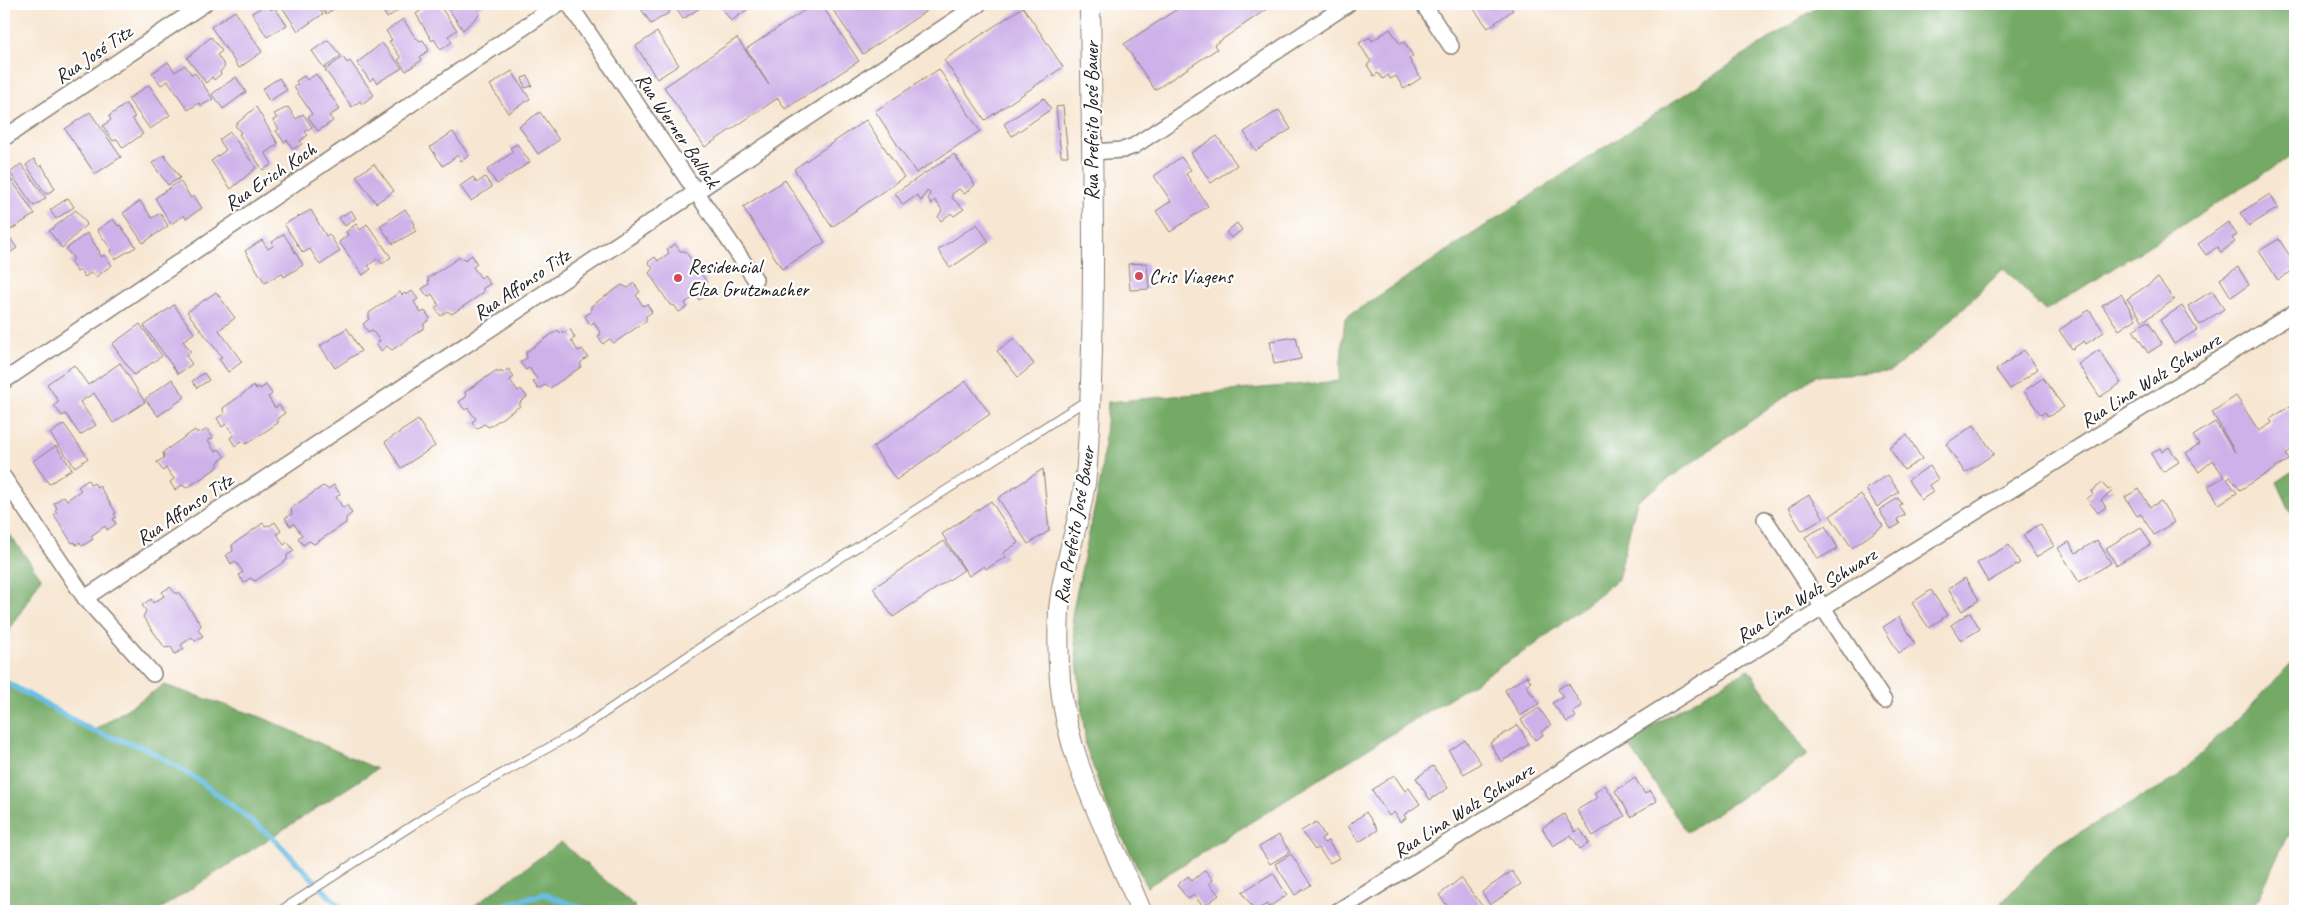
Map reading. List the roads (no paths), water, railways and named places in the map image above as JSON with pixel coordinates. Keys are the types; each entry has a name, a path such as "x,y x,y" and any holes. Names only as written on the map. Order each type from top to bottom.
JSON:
{"street":[{"name":"Rua José Titz","path":"4,138 204,4"},
{"name":"Rua Erich Koch","path":"4,381 558,4"},
{"name":"Rua Werner Ballock","path":"569,4 755,279"},
{"name":"Rua Affonso Titz","path":"85,598 979,4"},
{"name":"Rua Prefeito José Bauer","path":"1090,4 1092,152 1091,398 1087,468 1059,609 1060,680 1072,746 1092,802 1141,911"},
{"path":"1092,152 1123,150 1134,146 1348,4"},
{"path":"1424,4 1451,46"},
{"name":"Rua Lina Walz Schwarz","path":"1338,911 2295,312"},
{"path":"4,478 85,598 153,674"},
{"path":"1765,518 1884,701"}],"lane":[{"path":"280,911 433,812 573,734 701,646 1091,398"}],"waterway":[{"path":"4,681 93,731 145,748 200,781 272,837 344,911"},
{"path":"494,911 497,907 544,894 589,911"}],"place":[{"name":"Cris Viagens","path":"1139,276"},
{"name":"Residencial Elza Grutzmacher","path":"678,278"}]}
